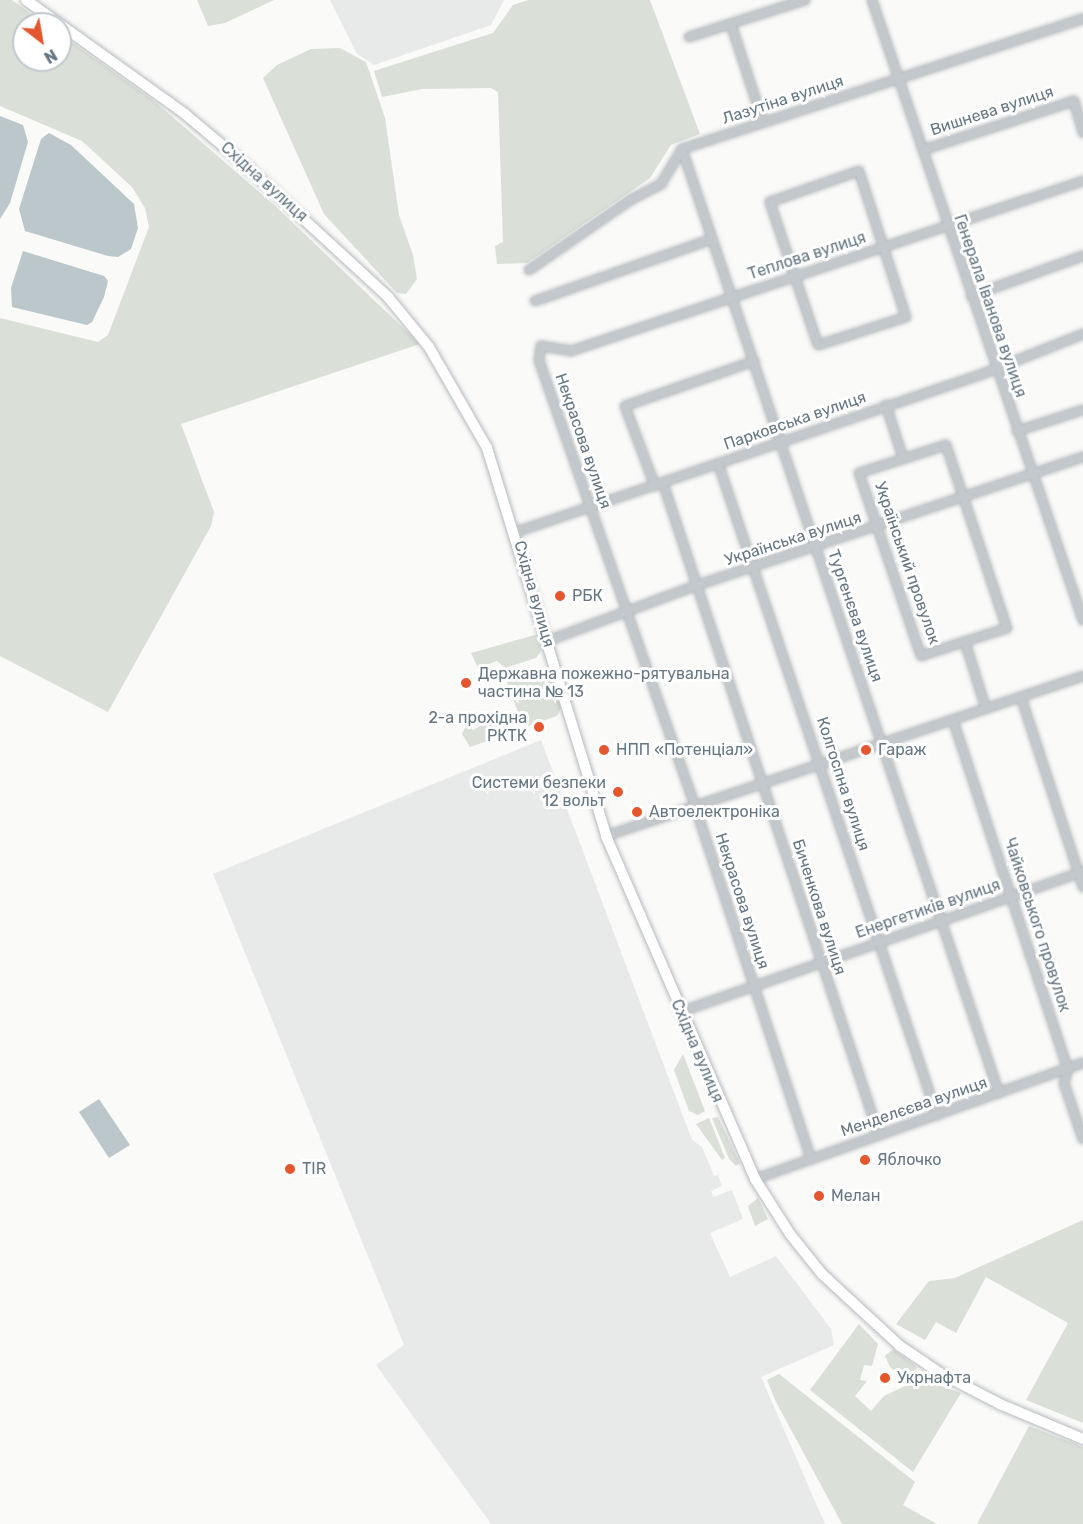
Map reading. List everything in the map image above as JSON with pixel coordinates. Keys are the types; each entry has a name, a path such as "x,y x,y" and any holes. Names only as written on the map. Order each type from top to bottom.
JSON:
{"main road":[{"name":"Східна вулиця","path":"26,0 185,114 236,157 407,318 463,400 487,448 516,532 606,836 754,1179 790,1234 822,1274 900,1346 940,1374 990,1399 1083,1439"}],"street":[{"path":"690,37 805,0"},
{"name":"Генерала Іванова вулиця","path":"872,0 1031,474 1083,619"},
{"name":"Лазутіна вулиця","path":"682,149 1083,19"},
{"path":"731,24 763,123"},
{"name":"Вишнева вулиця","path":"922,150 1074,101 1083,133"},
{"path":"529,270 632,199 661,184 682,149"},
{"name":"Тургенєва вулиця","path":"682,149 999,1093"},
{"path":"859,171 906,317 818,345 794,276 770,201 859,171"},
{"name":"Теплова вулиця","path":"541,346 571,351 1083,181"},
{"path":"535,301 712,239"},
{"path":"971,296 1083,256"},
{"name":"Парковська вулиця","path":"516,532 995,368 1083,334"},
{"name":"Некрасова вулиця","path":"541,346 539,360 624,611 695,806 811,1159"},
{"name":"Биченкова вулиця","path":"754,361 625,406 659,484 695,586 879,1135"},
{"path":"886,405 903,458"},
{"path":"1017,431 1083,410"},
{"name":"Український провулок","path":"946,445 1007,628 921,656 860,473 903,458 946,445"},
{"name":"Українська вулиця","path":"547,640 695,586 755,568 1083,456"},
{"name":"Колгоспна вулиця","path":"718,464 755,568 937,1114"},
{"path":"965,642 986,709"},
{"path":"606,836 1083,676"},
{"path":"1020,697 1081,873 1083,887"},
{"name":"Чайковського провулок","path":"953,720 1068,1069 1064,1083 1083,1139"},
{"name":"Енергетиків вулиця","path":"680,1012 1081,873"},
{"name":"Менделєєва вулиця","path":"754,1179 1083,1063"}],"shaded area":[{"path":"0,0 12,0 28,12 12,12 12,72 72,72 72,43 153,100 273,204 420,344 181,424 214,512 211,526 108,712 0,656 0,318 98,342 108,335 149,227 145,208 132,187 82,141 0,106"},
{"path":"197,0 274,0 225,23 208,26"},
{"path":"330,0 504,0 491,25 374,65 357,54"},
{"path":"528,0 650,0 700,134 671,145 650,178 527,263 497,264 495,246 503,242 498,92 491,88 422,89 382,97 374,71 493,33 513,5"},
{"path":"340,48 366,62 385,118 399,215 413,255 417,279 406,294 397,293 324,214 263,78 277,65 311,49"},
{"path":"0,116 23,125 28,142 10,203 0,219"},
{"path":"49,133 71,145 134,204 138,228 131,249 118,257 108,256 25,231 19,209 41,139"},
{"path":"23,251 104,276 108,281 104,297 92,322 87,325 12,307 11,288"},
{"path":"538,634 543,648 536,658 505,668 497,661 478,668 471,653"},
{"path":"542,668 549,671 561,708 557,716 528,726 522,723 507,683 508,678"},
{"path":"504,712 510,715 513,732 470,747 462,734 465,728 470,726 473,730"},
{"path":"541,740 692,1140 702,1147 714,1176 718,1175 722,1186 711,1191 713,1197 732,1190 743,1219 710,1233 730,1277 776,1256 831,1329 834,1345 761,1377 825,1524 491,1524 376,1365 404,1345 213,874"},
{"path":"683,1054 705,1111 698,1115 689,1111 674,1070"},
{"path":"99,1099 130,1145 109,1158 79,1112"},
{"path":"718,1117 740,1163 736,1166 729,1159 712,1118"},
{"path":"709,1118 725,1158 722,1160 696,1124"},
{"path":"758,1198 768,1219 755,1226 748,1206"},
{"path":"1083,1220 1083,1423 1026,1400 1068,1323 986,1277 956,1333 936,1322 925,1340 896,1324 929,1281 955,1278"},
{"path":"859,1324 878,1344 872,1366 864,1365 860,1380 867,1381 855,1396 871,1411 884,1396 920,1379 961,1393 913,1472 810,1390"},
{"path":"893,1349 917,1367 916,1370 901,1375 890,1367 885,1356"},
{"path":"779,1374 915,1482 903,1505 937,1524 842,1524 776,1402 767,1380"},
{"path":"1029,1426 1083,1447 1083,1524 977,1524"}],"place":[{"name":"РБК","path":"560,596"},
{"name":"Державна пожежно-рятувальна частина № 13","path":"466,683"},
{"name":"2-а прохідна РКТК","path":"539,727"},
{"name":"НПП «Потенціал»","path":"604,750"},
{"name":"Гараж","path":"866,750"},
{"name":"Системи безпеки 12 вольт","path":"618,792"},
{"name":"Автоелектроніка","path":"637,812"},
{"name":"Яблочко","path":"865,1160"},
{"name":"TIR","path":"290,1169"},
{"name":"Мелан","path":"819,1196"},
{"name":"Укрнафта","path":"885,1378"}]}
